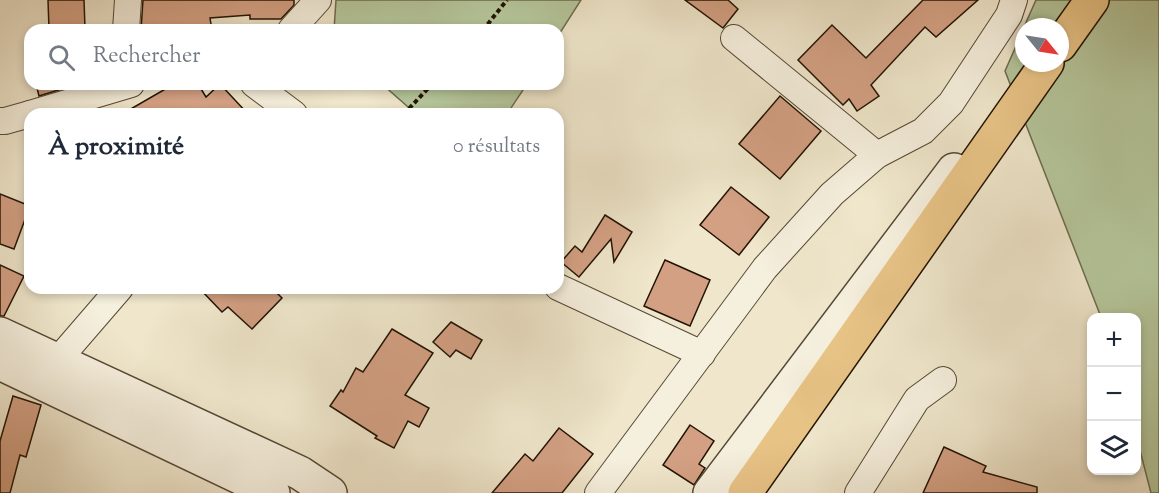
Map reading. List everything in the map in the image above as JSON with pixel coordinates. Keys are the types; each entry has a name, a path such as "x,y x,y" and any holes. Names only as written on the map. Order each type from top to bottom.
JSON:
{"highway":[{"path":"1069,32 1092,0"},
{"path":"745,493 1040,72"}],"street":[{"path":"126,24 128,0"},
{"path":"296,24 318,0"},
{"path":"598,493 765,268 832,194 877,155 923,131 951,103 1009,15 1014,0"},
{"path":"734,39 877,155"},
{"path":"710,493 988,125 1038,72"},
{"path":"49,108 108,90"},
{"path":"262,90 286,108"},
{"path":"0,121 5,122 24,116"},
{"path":"564,290 702,354"},
{"path":"57,362 115,294"},
{"path":"0,334 300,473 330,493"},
{"path":"0,363 273,493"},
{"path":"858,493 917,399 943,380"}],"path":[{"path":"488,24 507,0"},
{"path":"410,108 426,90"}],"green space":[{"path":"336,0 581,0 564,27 564,24 334,24"},
{"path":"1036,0 1159,0 1159,493 1151,493 1141,454 1141,313 1099,313 1005,71 1015,48 1015,72 1069,72 1069,18 1028,18"},
{"path":"389,90 523,90 511,108 409,108"}],"building":[{"path":"48,0 84,0 85,24 49,24"},
{"path":"143,0 294,0 294,5 281,19 250,19 250,15 210,18 211,24 141,24"},
{"path":"685,0 728,0 738,9 723,28"},
{"path":"923,0 978,0 936,37 925,27 871,85 879,96 857,111 849,99 843,105 798,60 832,25 866,58"},
{"path":"38,90 58,90 39,96"},
{"path":"164,90 202,90 206,97 214,90 226,90 242,108 132,108"},
{"path":"780,96 821,131 780,179 739,144"},
{"path":"731,187 769,217 739,255 700,225"},
{"path":"0,194 24,204 24,222 14,249 0,244"},
{"path":"605,215 632,232 614,262 611,239 579,277 564,264 564,259 575,246 582,252"},
{"path":"665,260 710,280 690,326 644,306"},
{"path":"0,265 24,276 4,316 0,316"},
{"path":"205,294 278,294 282,298 252,329 228,307 222,312"},
{"path":"451,322 482,340 471,359 456,350 450,357 433,342"},
{"path":"392,329 433,353 405,395 429,408 419,427 408,421 394,448 375,438 377,436 330,406 341,390 343,392 356,368 363,372"},
{"path":"13,396 41,405 26,457 20,455 10,493 0,493 0,441"},
{"path":"690,425 714,441 699,464 705,468 694,485 663,465"},
{"path":"559,428 593,454 562,493 492,493 525,454 533,461"},
{"path":"944,447 986,466 983,472 1037,487 1037,493 923,493"}]}
